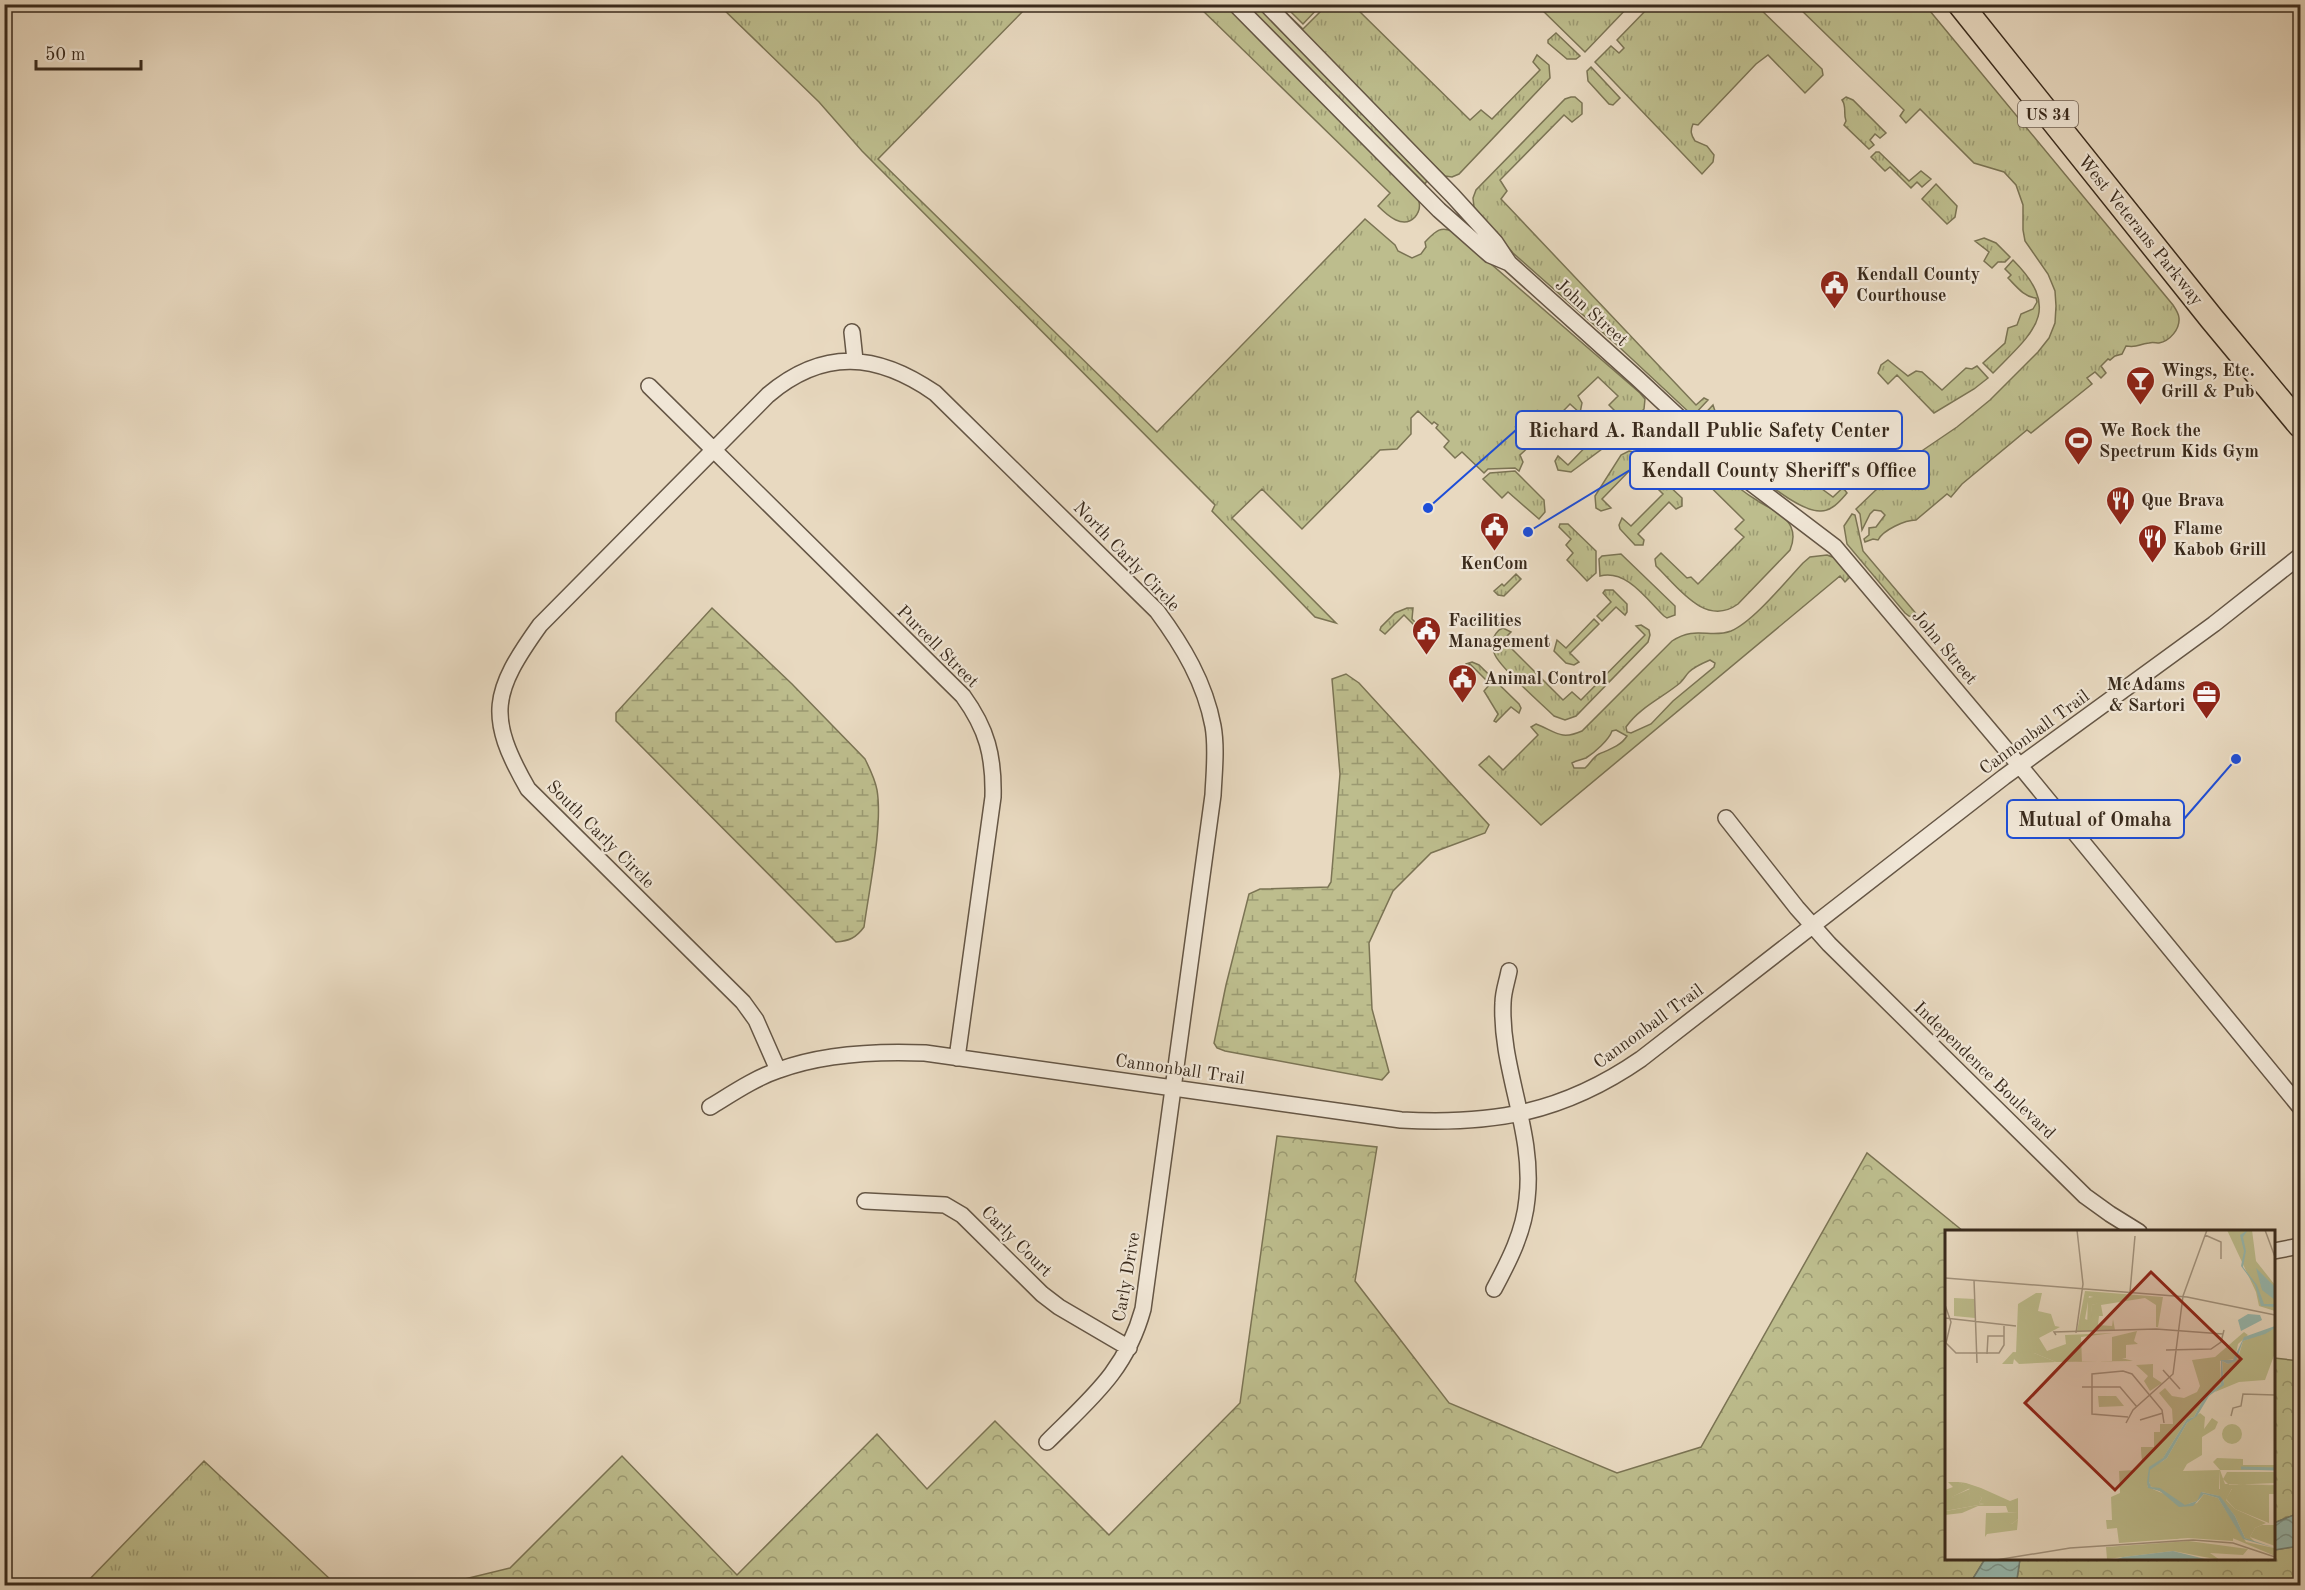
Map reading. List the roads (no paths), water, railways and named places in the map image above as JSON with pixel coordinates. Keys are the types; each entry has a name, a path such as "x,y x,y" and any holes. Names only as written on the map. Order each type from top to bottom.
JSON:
{"main road":[{"name":"West Veterans Parkway","path":"1960,5 2212,319 2301,425"}],"street":[{"name":"John Street","path":"1235,4 1439,210 1490,255 1509,263"},
{"name":"John Street","path":"1266,4 1453,196 1495,242 1509,263 1743,477 1835,547 2020,766 2301,1107"},
{"path":"852,332 855,360"},
{"name":"North Carly Circle","path":"714,450 782,384 800,374 825,365 855,360 896,370 935,393 1157,611 1178,638 1192,663 1206,699 1213,728 1213,795 1173,1088"},
{"name":"Purcell Street","path":"649,386 963,696 983,730 990,750 993,797 957,1058"},
{"name":"South Carly Circle","path":"714,450 540,625 522,650 509,674 501,695 500,729 528,789 742,1002 756,1020 778,1070"},
{"name":"Cannonball Trail","path":"710,1107 746,1085 778,1070 808,1062 885,1051 925,1053 1401,1120 1459,1122 1520,1113 1555,1104 1578,1095 1629,1067 2020,766 2214,624 2301,556"},
{"name":"Independence Boulevard","path":"1726,818 1812,926 1889,1004 2085,1196 2136,1230"},
{"path":"1494,1289 1512,1254 1527,1204 1528,1173 1520,1113 1503,1028 1503,1000 1509,971"},
{"name":"Carly Drive","path":"1047,1442 1109,1379 1138,1329 1143,1309 1173,1088"},
{"name":"Carly Court","path":"865,1201 945,1205 962,1215 1050,1300 1107,1337 1129,1348"},
{"path":"2275,1251 2301,1246"}],"water":[{"path":"2300,1507 2300,1542 2293,1547 2275,1550 2275,1523 2294,1515"},
{"path":"1984,1560 2020,1560 2016,1585 1969,1585"}],"place":[{"name":"Kendall County Courthouse","path":"1835,310"},
{"name":"Wings, Etc. Grill & Pub","path":"2140,406"},
{"name":"We Rock the Spectrum Kids Gym","path":"2078,466"},
{"name":"Richard A. Randall Public Safety Center","path":"1428,508"},
{"name":"Que Brava","path":"2120,526"},
{"name":"Kendall County Sheriff's Office","path":"1528,532"},
{"name":"KenCom","path":"1494,552"},
{"name":"Flame Kabob Grill","path":"2152,564"},
{"name":"Facilities Management","path":"1427,656"},
{"name":"Animal Control","path":"1463,704"},
{"name":"McAdams & Sartori","path":"2206,720"},
{"name":"Mutual of Omaha","path":"2236,759"}]}
